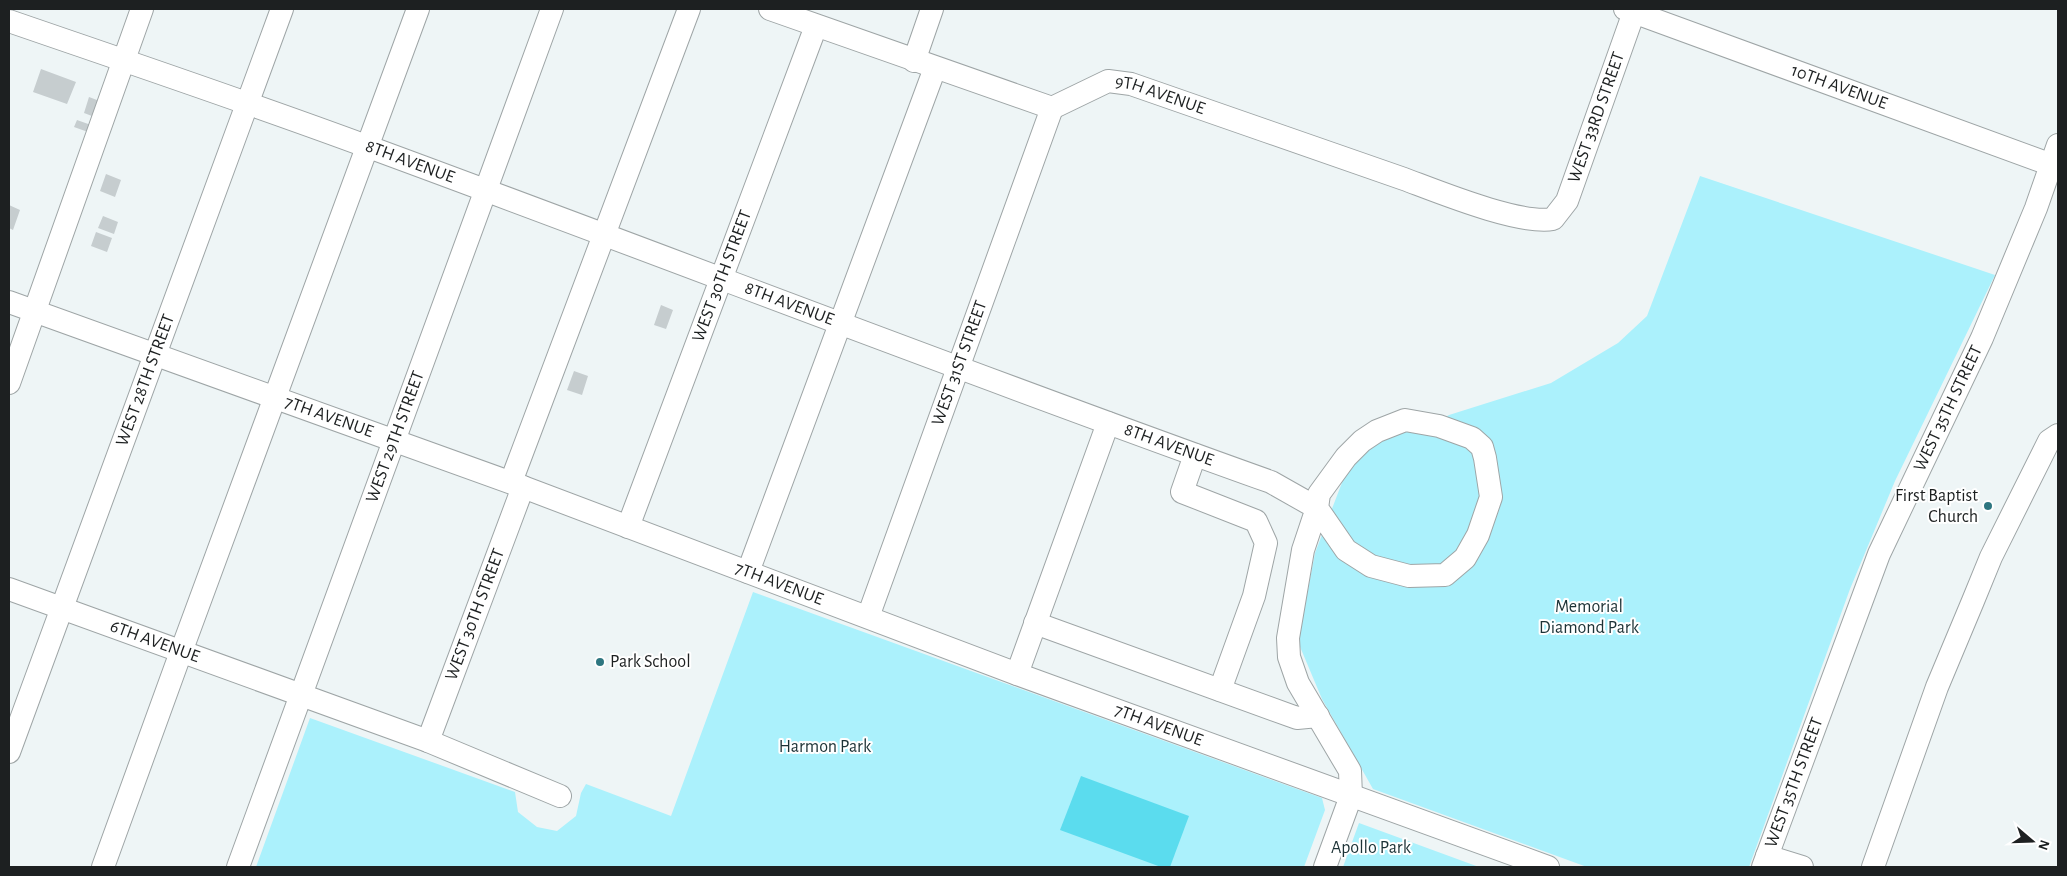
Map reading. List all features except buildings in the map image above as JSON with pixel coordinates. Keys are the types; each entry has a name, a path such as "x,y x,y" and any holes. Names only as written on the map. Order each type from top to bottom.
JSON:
{"street":[{"path":"9,21 13,9"},
{"path":"9,384 142,9"},
{"name":"WEST 28TH STREET","path":"9,752 282,9"},
{"path":"103,867 180,652 418,9"},
{"name":"WEST 29TH STREET","path":"238,867 552,9"},
{"name":"WEST 30TH STREET","path":"428,741 605,234 689,9"},
{"path":"770,9 1052,108"},
{"path":"914,61 932,9"},
{"name":"10TH AVENUE","path":"1639,11 2055,155"},
{"name":"WEST 33RD STREET","path":"1553,220 1568,200 1639,11"},
{"name":"8TH AVENUE","path":"9,21 247,103 605,234 721,280 1271,482 1317,508"},
{"name":"WEST 30TH STREET","path":"628,526 816,26"},
{"path":"748,572 935,68"},
{"name":"9TH AVENUE","path":"1052,108 1108,81 1131,84 1461,200 1521,218 1542,221 1553,220"},
{"name":"WEST 31ST STREET","path":"868,618 1052,108"},
{"name":"WEST 35TH STREET","path":"1765,862 1879,554 1982,338 2017,257 2055,155"},
{"name":"7TH AVENUE","path":"9,302 517,485 1017,674 1548,867"},
{"path":"1317,508 1346,550 1371,566 1410,576 1445,575 1465,558 1478,534 1491,497 1486,458 1482,447 1472,438 1439,426 1406,420 1377,430 1362,441 1346,456 1319,494 1317,508 1303,550 1288,638 1289,657 1298,683 1350,771 1352,796 1325,867"},
{"path":"1017,674 1108,423"},
{"path":"1873,867 1937,687 1990,557 2049,441 2058,435"},
{"path":"1195,455 1182,492 1256,521 1266,543 1254,596 1220,690"},
{"name":"6TH AVENUE","path":"9,589 428,741 560,796"},
{"path":"1035,624 1297,718 1318,716"},
{"path":"1765,862 1802,867"}],"green space":[{"name":"Memorial Diamond Park","path":"1700,176 1995,275 1895,481 1850,589 1749,867 1587,867 1373,789 1322,699 1298,642 1315,553 1348,467 1395,428 1434,424 1449,415 1551,383 1618,343 1647,316"},
{"name":"Harmon Park","path":"753,592 1322,798 1325,810 1304,867 256,867 310,718 515,792 518,812 537,827 557,831 576,816 581,793 586,784 671,816"},
{"name":"Apollo Park","path":"1359,823 1479,867 1343,867"}],"shaded area":[{"path":"1081,776 1189,816 1170,867 1161,867 1060,830"}],"place":[{"name":"First Baptist Church","path":"1988,506"},
{"name":"Park School","path":"600,662"}]}
